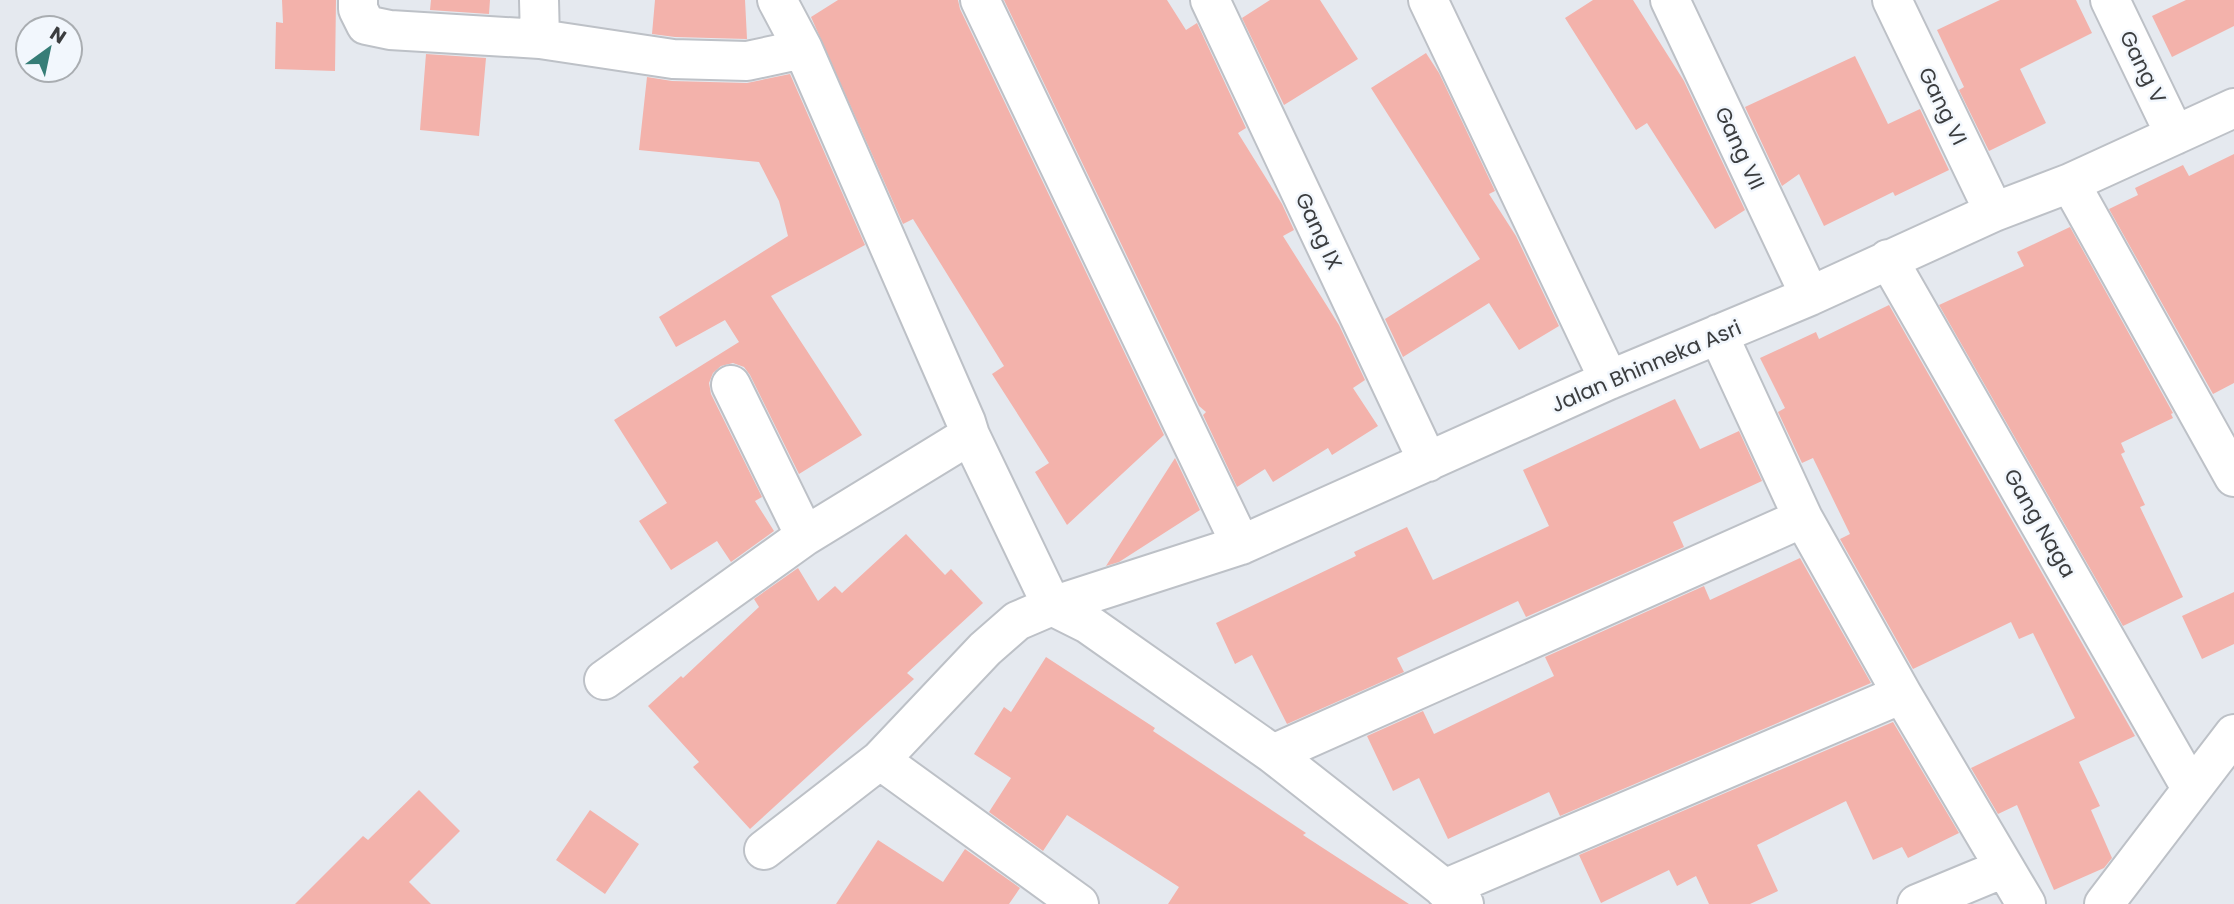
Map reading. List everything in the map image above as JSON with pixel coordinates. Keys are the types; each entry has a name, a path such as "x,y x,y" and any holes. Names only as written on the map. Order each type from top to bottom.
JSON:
{"street":[{"path":"358,0 358,9 366,25 390,30 540,39 673,59 747,61 803,48"},
{"path":"539,0 540,39"},
{"path":"777,0 803,48 970,435 1052,606 1088,624 1273,754 1454,896 1902,694"},
{"path":"980,0 1241,545"},
{"name":"Gang IX","path":"1210,0 1428,462"},
{"path":"1428,0 1609,380"},
{"name":"Gang VII","path":"1670,0 1810,296"},
{"name":"Gang VI","path":"1892,0 1994,212"},
{"name":"Gang V","path":"2110,0 2175,135"},
{"name":"Jalan Bhinneka Asri","path":"764,850 880,760 985,649 1017,621 1052,606 1241,545 1609,380 1810,296 1888,258 1994,212 2070,183 2234,108"},
{"path":"2070,183 2234,477"},
{"name":"Gang Naga","path":"1888,258 2191,788"},
{"path":"1718,334 1803,518 1902,694 2026,904"},
{"path":"731,385 805,536"},
{"path":"604,680 805,536 970,435"},
{"path":"1273,754 1803,518"},
{"path":"2104,904 2234,734"},
{"path":"880,760 1079,904"},
{"path":"1917,904 2004,869"}],"building":[{"path":"282,0 336,0 335,71 275,69 276,22 283,23"},
{"path":"431,0 490,0 489,14 430,10"},
{"path":"655,0 745,0 747,39 652,34"},
{"path":"838,0 958,0 1164,435 1067,525 1035,472 1049,463 992,374 1004,366 913,219 903,224 811,17"},
{"path":"1004,0 1167,0 1186,30 1197,23 1246,128 1238,133 1282,204 1294,230 1283,236 1339,325 1365,380 1353,388 1378,426 1332,455 1328,448 1273,482 1265,469 1237,487 1203,415 1206,412 1199,406"},
{"path":"1270,0 1320,0 1358,59 1284,105 1242,18"},
{"path":"1593,0 1633,0 1684,81 1745,210 1715,229 1647,123 1636,130 1565,18"},
{"path":"2000,0 2076,0 2092,33 2020,69 2046,123 1989,151 1959,90 1964,87 1937,30"},
{"path":"2186,0 2234,0 2234,26 2172,57 2152,16"},
{"path":"1426,53 1439,73 1495,191 1489,194 1516,236 1559,326 1519,350 1489,303 1403,357 1385,319 1480,259 1371,88"},
{"path":"426,54 486,58 479,136 420,130"},
{"path":"1855,56 1888,124 1920,109 1949,170 1895,196 1893,192 1824,226 1799,174 1782,186 1745,107"},
{"path":"790,74 865,245 771,296 862,435 799,474 750,375 744,367 733,363 721,366 713,373 709,383 711,394 762,497 755,501 774,531 731,562 717,541 671,570 639,521 667,503 614,420 739,342 725,320 676,347 659,317 788,236 779,201 759,162 639,150 647,77 672,81 747,83"},
{"path":"2234,154 2234,383 2213,394 2109,209 2138,195 2135,188 2183,165 2189,176"},
{"path":"2070,227 2173,413 2173,418 2121,443 2125,452 2121,454 2145,505 2140,507 2183,597 2123,626 1939,305 2024,266 2017,252"},
{"path":"1889,305 2135,736 2079,762 2100,806 2091,810 2112,858 2104,868 2054,890 2017,805 1998,814 1971,768 2075,718 2033,633 2019,639 2011,622 1913,669 1840,539 1850,534 1813,458 1802,463 1778,412 1785,408 1760,358 1816,332 1819,339"},
{"path":"1675,399 1700,449 1739,431 1762,481 1673,522 1684,547 1526,617 1518,601 1397,658 1404,672 1287,724 1252,655 1235,664 1216,623 1356,556 1354,552 1407,527 1433,580 1549,526 1523,470"},
{"path":"1175,458 1200,510 1119,562 1106,566"},
{"path":"906,534 945,575 951,569 983,603 907,673 914,679 750,829 693,767 699,762 648,706 681,676 683,678 759,607 754,599 798,568 818,601 835,586 842,593"},
{"path":"1800,558 1871,683 1560,816 1549,792 1448,839 1419,778 1393,791 1367,736 1423,711 1434,734 1554,676 1545,657 1704,586 1710,600"},
{"path":"2234,592 2234,644 2202,659 2182,616"},
{"path":"1046,657 1155,728 1153,731 1306,833 1303,835 1409,904 1168,904 1179,887 1067,815 1043,851 989,812 1011,778 974,754 1004,707 1011,712"},
{"path":"1893,722 1959,833 1908,858 1902,847 1873,860 1846,801 1757,845 1778,891 1750,904 1709,904 1696,876 1677,886 1669,870 1601,903 1579,855"},
{"path":"419,790 460,831 409,882 431,904 295,904 363,836 368,840"},
{"path":"590,810 639,844 605,894 556,860"},
{"path":"878,840 943,882 965,849 1020,888 1009,904 836,904"}]}
